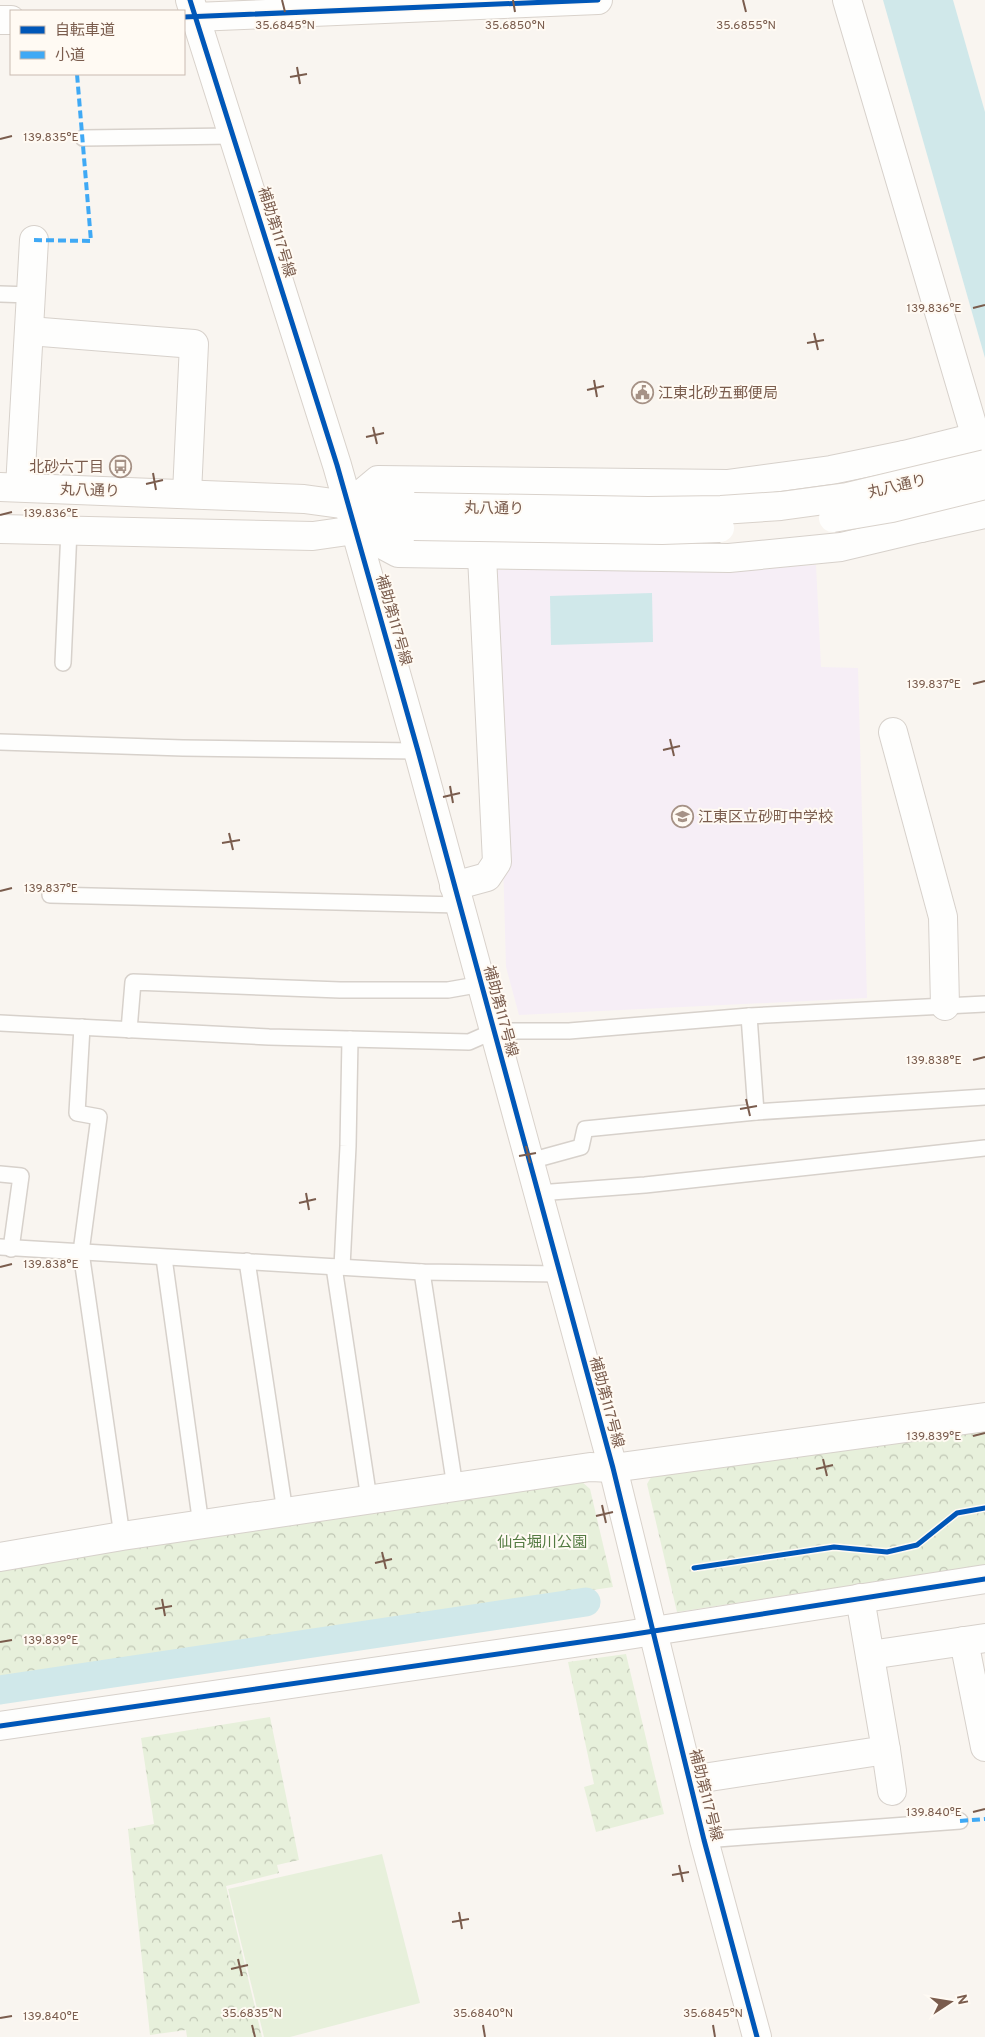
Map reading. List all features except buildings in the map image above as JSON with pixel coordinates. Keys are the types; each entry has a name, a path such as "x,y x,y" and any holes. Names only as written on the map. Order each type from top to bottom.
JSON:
{"street":[{"path":"190,11 598,0"},
{"path":"847,0 985,466"},
{"name":"補助第117号線","path":"190,11 233,136 352,517 418,751 561,1274 612,1468 704,1840 757,2037"},
{"path":"10,487 29,331 34,240"},
{"path":"29,331 194,344 187,493"},
{"path":"976,437 904,455 831,470 727,484 378,480 352,517 398,553 482,556 729,558 841,547 985,514"},
{"path":"904,455 921,528"},
{"name":"丸八通り","path":"10,487 304,499 352,517 414,517 648,510 721,510 771,507 847,497 985,466"},
{"name":"丸八通り","path":"414,517 662,530 782,524 892,508 985,485"},
{"name":"丸八通り","path":"0,528 313,536 352,517"},
{"path":"457,896 487,877 496,862 482,556"},
{"path":"893,732 943,917 946,1006"},
{"path":"0,1557 122,1536 590,1467 612,1468 985,1417"},
{"path":"0,1726 985,1579"},
{"path":"860,1598 892,1791"},
{"path":"870,1655 975,1640 985,1747"},
{"path":"690,1780 886,1750"}],"lane":[{"path":"83,138 233,136"},
{"path":"0,294 31,295"},
{"path":"63,663 69,530"},
{"path":"0,742 183,748 418,751"},
{"path":"50,895 457,896"},
{"path":"129,1030 133,982 340,990 448,990 482,984"},
{"path":"0,1023 350,1039 469,1042 494,1031 569,1030 749,1016 985,1004"},
{"path":"749,1016 756,1112"},
{"path":"82,1027 77,1113 99,1116 82,1252 122,1536"},
{"path":"350,1039 348,1146 338,1267 368,1499"},
{"path":"530,1161 580,1146 586,1128 756,1112 985,1097"},
{"path":"538,1193 644,1185 985,1148"},
{"path":"0,1174 21,1176 6,1248 422,1272 561,1274"},
{"path":"164,1258 201,1525"},
{"path":"247,1261 284,1512"},
{"path":"422,1272 455,1487"},
{"path":"704,1840 960,1821"}],"shaded area":[{"name":"江東区立砂町中学校","path":"816,565 821,667 858,668 867,998 519,1015 506,967 495,570 716,571"}],"green space":[{"path":"985,1431 985,1565 677,1612 647,1484 653,1474"},
{"name":"仙台堀川公園","path":"580,1480 590,1489 613,1587 0,1679 0,1569"},
{"path":"626,1654 664,1814 596,1832 584,1787 594,1784 568,1662"},
{"path":"270,1717 299,1860 277,1865 279,1873 226,1886 262,2037 187,2037 186,2030 150,2035 128,1829 154,1824 141,1738"},
{"path":"382,1854 420,2003 290,2037 264,2037 228,1889"}],"water":[{"path":"883,0 953,0 985,112 985,358"},
{"path":"652,593 653,642 551,645 550,596"}],"waterway":[{"path":"0,1690 586,1602"}],"marked path":[{"path":"34,240 91,241 77,75"},
{"path":"960,1821 985,1819"}],"cycle path":[{"path":"190,0 337,465 418,751 613,1468 704,1840 757,2037"},
{"path":"185,17 598,0"},
{"path":"694,1568 834,1547 887,1552 917,1545 957,1513 985,1508"},
{"path":"0,1726 622,1636 985,1579"}],"place":[{"name":"江東北砂五郵便局","path":"642,393"},
{"name":"北砂六丁目","path":"120,467"},
{"name":"江東区立砂町中学校","path":"682,817"}]}
